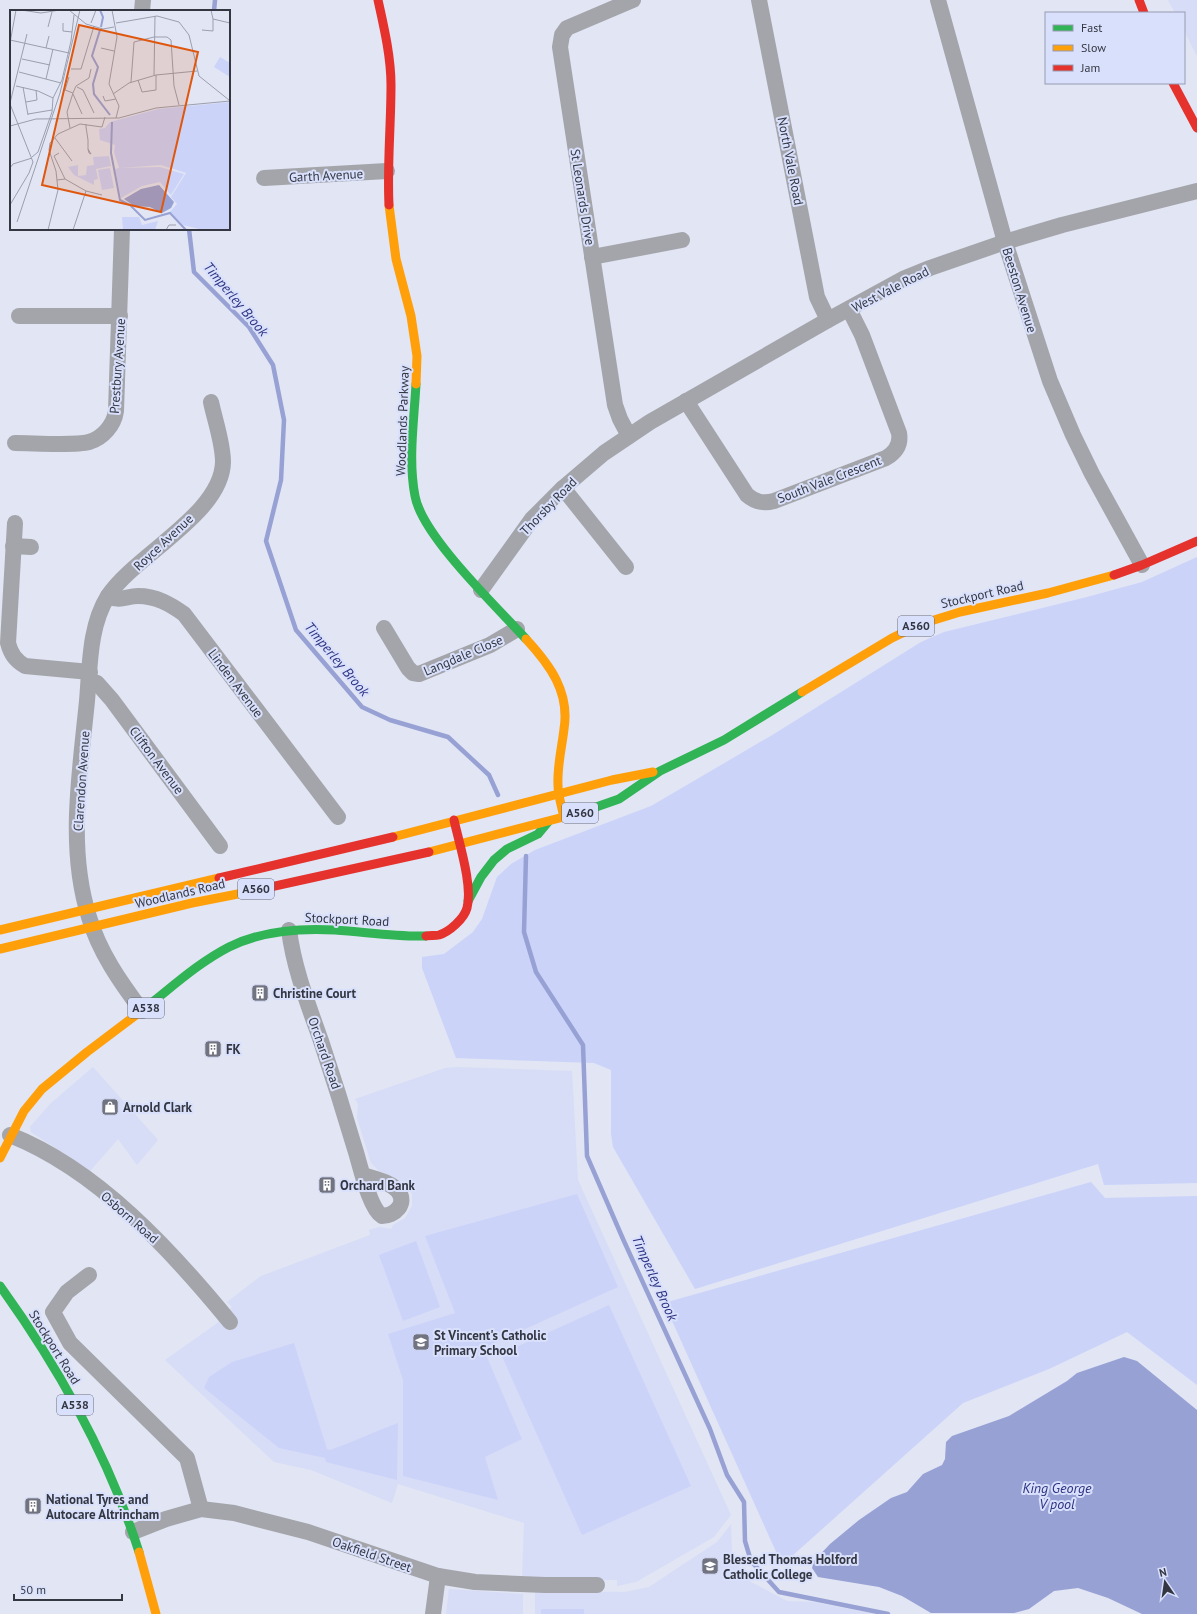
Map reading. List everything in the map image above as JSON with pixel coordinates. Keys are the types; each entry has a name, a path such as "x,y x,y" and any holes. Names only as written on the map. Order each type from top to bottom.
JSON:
{"main road":[{"name":"Woodlands Parkway","path":"378,0 386,38 391,84 387,171 393,241 416,343 417,374 412,454 415,497 421,514 435,537 547,664 564,694 566,705 566,726 558,779 559,794 564,818"},
{"path":"1139,0 1144,12"},
{"path":"1174,84 1197,128"},
{"name":"Stockport Road","path":"460,845 564,818 619,799 660,771 724,740 892,638 921,624 960,612 1081,585 1142,565 1197,541"},
{"name":"Stockport Road","path":"0,1158 24,1111 42,1089 87,1052 199,966 229,947 257,937 289,930 313,928 419,936 439,935 462,918 467,909 467,880 454,820 612,780 660,771"},
{"name":"Woodlands Road","path":"0,930 361,845 454,820"},
{"path":"468,901 481,877 494,860 507,849 538,834 548,822"},
{"name":"Woodlands Road","path":"0,949 226,895 340,873 460,845"},
{"name":"Stockport Road","path":"0,1286 63,1382 100,1454 133,1532"},
{"name":"A538","path":"133,1532 156,1614"}],"street":[{"name":"St Leonards Drive","path":"629,436 620,419 615,405 560,40 563,32 572,26 633,0"},
{"name":"North Vale Road","path":"759,0 817,297 828,320"},
{"name":"Beeston Avenue","path":"938,0 1005,242 1035,340 1057,398 1092,474 1142,565"},
{"name":"Garth Avenue","path":"264,178 387,171"},
{"name":"West Vale Road","path":"629,436 686,401 828,320 916,273 1005,242 1108,213 1197,191"},
{"name":"Prestbury Avenue","path":"15,443 87,443 99,437 108,429 115,415 120,316 122,230"},
{"path":"592,257 682,240"},
{"name":"South Vale Crescent","path":"686,401 747,495 755,501 774,501 886,458 892,454 898,446 899,433 862,334 849,309"},
{"path":"19,316 120,316"},
{"name":"Royce Avenue","path":"90,676 96,623 108,596 120,582 189,521 213,492 222,472 223,460 210,402"},
{"name":"Thorsby Road","path":"481,590 532,519 563,488 598,458 629,436"},
{"path":"563,488 626,567"},
{"path":"15,523 8,643 10,652 16,661 25,666 90,676"},
{"path":"13,546 30,547"},
{"name":"Linden Avenue","path":"108,596 116,600 137,596 153,598 167,602 184,614 338,817"},
{"name":"Langdale Close","path":"384,628 408,668 413,673 419,674 490,645 517,629"},
{"name":"Clifton Avenue","path":"90,676 112,700 220,846"},
{"name":"Clarendon Avenue","path":"90,676 77,808 78,867 88,917 99,944 123,986 142,1011"},
{"name":"Orchard Road","path":"289,930 295,966 337,1089 364,1176"},
{"name":"Osborn Road","path":"10,1136 36,1147 58,1160 111,1199 179,1260 230,1322"},
{"path":"89,1276 67,1292 53,1312 70,1343 187,1458 201,1509"},
{"name":"Oakfield Street","path":"133,1532 166,1518 201,1509 234,1514 308,1532 438,1576 475,1582 545,1585 597,1585"},
{"path":"433,1614 438,1576"}],"shaded area":[{"path":"1168,0 1197,0 1197,56 1185,33 1185,12 1174,12"},
{"path":"1197,557 1197,1183 1104,1185 1098,1164 695,1289 613,1147 611,1134 611,1070 594,1063 456,1058 422,968 422,957 444,954 473,932 482,919 497,877 511,864 535,850 651,806 774,734 921,642 944,632 1142,582"},
{"path":"93,1067 158,1140 137,1165 118,1139 90,1171 31,1132 30,1127 50,1104"},
{"name":"St Vincent's Catholic Primary School","path":"457,1067 572,1071 578,1180 731,1515 714,1537 636,1582 617,1586 617,1580 522,1580 524,1523 398,1484 392,1503 311,1470 274,1462 165,1360 216,1324 232,1307 227,1302 261,1276 370,1235 369,1230 379,1227 391,1229 393,1225 405,1218 412,1206 412,1194 403,1182 379,1171 371,1163 357,1118 358,1104 355,1099 445,1068"},
{"path":"1091,1182 1105,1198 1197,1196 1197,1385 1127,1332 1049,1369 963,1403 782,1565 664,1303"},
{"path":"577,1194 618,1287 483,1348 522,1439 485,1457 498,1500 403,1476 403,1380 388,1334 455,1313 425,1236"},
{"path":"416,1241 440,1307 403,1321 379,1255"},
{"path":"609,1305 691,1486 582,1535 501,1354"},
{"path":"294,1343 327,1449 330,1450 339,1447 398,1423 397,1480 326,1462 325,1458 279,1448 204,1388 209,1377 232,1362"},
{"name":"Blessed Thomas Holford Catholic College","path":"731,1524 732,1553 741,1570 751,1582 787,1601 813,1602 877,1614 535,1614 535,1591 625,1592 649,1587 717,1542"},
{"path":"449,1589 523,1594 523,1614 446,1614"},
{"path":"541,1609 584,1609 584,1614 541,1614"}],"water":[{"name":"King George V pool","path":"1124,1357 1137,1361 1197,1410 1197,1614 1142,1614 1108,1598 1078,1588 1054,1591 1029,1609 1014,1613 931,1613 902,1596 879,1587 818,1577 812,1568 814,1561 830,1544 859,1520 891,1498 907,1492 923,1474 942,1465 945,1459 946,1442 952,1436 1009,1416 1067,1381 1077,1373"}],"waterway":[{"name":"Timperley Brook","path":"214,10 215,0"},
{"name":"Timperley Brook","path":"189,230 194,272 249,327 273,365 284,420 281,480 266,541 296,630 362,707 390,720 448,737 489,775 498,795"},
{"name":"Timperley Brook","path":"526,856 524,932 536,972 583,1045 587,1156 623,1239 710,1429 727,1475 744,1502 745,1541 751,1561 779,1592 888,1614"}],"traffic: fast":[{"path":"416,384 412,440 412,469 415,496 421,512 431,531 446,551 480,591 526,639"},
{"path":"579,813 619,799 660,771 724,740 802,692"},
{"path":"468,901 481,877 494,860 507,849 538,834 548,822"},
{"path":"140,1012 205,961 229,947 254,937 295,930 335,930 392,935 426,936"},
{"path":"0,1286 22,1317 80,1413 97,1447 127,1516 139,1552"}],"traffic: slow":[{"path":"389,205 396,259 411,316 417,356 416,384"},
{"path":"802,692 892,638 921,624 960,612 1048,593 1114,575"},
{"path":"526,639 550,669 561,691 564,703 564,729 558,778 559,793 564,818"},
{"path":"393,837 612,780 653,772"},
{"path":"429,852 579,813"},
{"path":"0,930 219,878"},
{"path":"0,949 192,903 248,892"},
{"path":"0,1158 24,1111 42,1089 87,1052 140,1012"},
{"path":"139,1552 156,1614"}],"traffic: jam":[{"path":"378,0 387,42 391,74 388,175 389,205"},
{"path":"1139,0 1144,12"},
{"path":"1174,84 1197,128"},
{"path":"1114,575 1142,565 1197,541"},
{"path":"426,936 439,935 447,931 459,921 467,908 467,877 454,820"},
{"path":"219,878 393,837"},
{"path":"248,892 429,852"}],"place":[{"name":"Christine Court","path":"260,993"},
{"name":"FK","path":"213,1049"},
{"name":"Arnold Clark","path":"110,1107"},
{"name":"Orchard Bank","path":"327,1185"},
{"name":"St Vincent's Catholic Primary School","path":"421,1342"},
{"name":"National Tyres and Autocare Altrincham","path":"33,1506"},
{"name":"Blessed Thomas Holford Catholic College","path":"710,1566"}]}
